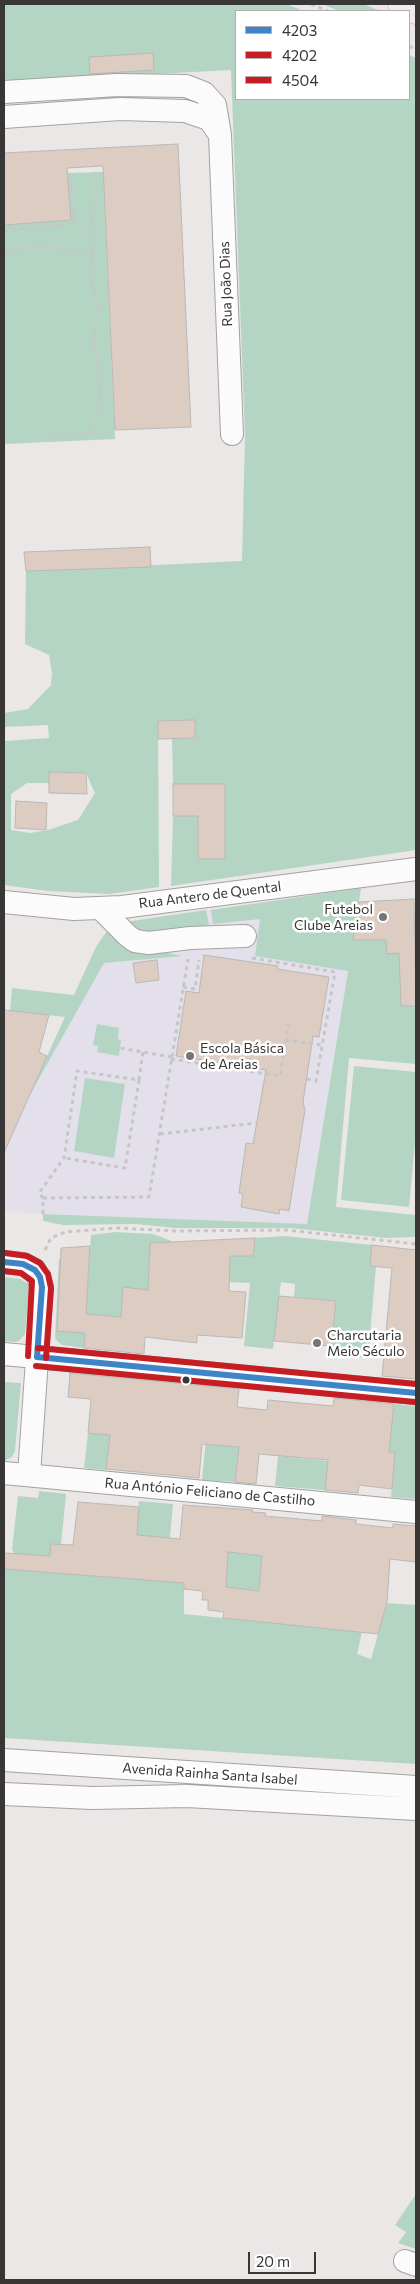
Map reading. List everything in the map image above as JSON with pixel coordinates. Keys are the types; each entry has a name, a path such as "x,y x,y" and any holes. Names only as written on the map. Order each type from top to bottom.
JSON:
{"main road":[{"path":"402,4 416,10"}],"street":[{"name":"Rua João Dias","path":"4,92 117,85 186,86 204,93 215,105 220,135 232,434"},
{"path":"4,117 120,109 184,111 209,119 220,135"},
{"name":"Rua Antero de Quental","path":"4,902 74,909 100,908 416,868"},
{"path":"100,908 128,936 135,941 149,944 246,936"},
{"path":"4,1262 23,1264 36,1270 42,1287 29,1475"},
{"path":"4,1354 416,1393"},
{"name":"Rua António Feliciano de Castilho","path":"4,1473 416,1512"},
{"name":"Avenida Rainha Santa Isabel","path":"4,1760 416,1787"},
{"path":"4,1776 99,1778 134,1769"},
{"name":"Avenida Rainha Santa Isabel","path":"4,1794 92,1798 187,1796 416,1809"}],"path":[{"path":"311,4 326,10"},
{"path":"45,436 93,434 100,400 101,381 93,340 98,306 90,274 92,256 90,229 95,202 95,172"},
{"path":"4,230 74,224 70,173"},
{"path":"4,255 39,245 92,256"},
{"path":"43,1198 150,1197 188,955 200,957 195,989 183,987"},
{"path":"250,958 335,972 316,1080 306,1079"},
{"path":"120,1048 280,1076 288,1020"},
{"path":"285,1040 322,1045"},
{"path":"64,1158 126,1168 143,1052"},
{"path":"43,1214 43,1198 39,1193 64,1158 77,1071 139,1080"},
{"path":"160,1134 256,1123"},
{"path":"36,1270 50,1238 65,1232 86,1229 176,1232 286,1230 416,1244"}],"shaded area":[{"name":"Escola Básica de Areias","path":"361,888 307,1225 4,1212 4,1153 96,947 125,922"}],"green space":[{"path":"4,4 286,4 301,10 235,10 235,100 410,100 410,55 416,58 416,850 171,886 173,816 198,816 198,859 225,859 225,784 173,784 172,739 195,738 195,720 158,721 159,887 109,894 48,891 4,885 4,741 49,738 48,725 4,727 4,713 28,709 51,685 52,673 49,655 25,644 26,571 242,561 245,435 231,70 4,82","holes":["49,772 86,773 95,793 78,820 48,830 30,833 11,830 11,794 27,783 49,783"]},
{"path":"322,4 363,4 378,10 337,10"},
{"path":"103,172 115,439 4,444 4,225 70,220 67,173"},
{"path":"361,888 353,940 386,940 387,954 399,953 401,1005 416,1004 416,1064 349,1058 336,1207 416,1215 416,1237 386,1238 291,1228 176,1228 135,1224 63,1225 43,1221 43,1214 307,1224 348,971 255,956 260,919 213,924 211,910"},
{"path":"206,910 209,925 142,935 125,922"},
{"path":"111,925 147,949 183,956 104,963 27,1100 65,1017 10,1011 12,988 74,995 96,947"},
{"path":"97,1024 119,1028 118,1039 121,1040 119,1056 97,1052 98,1046 93,1045"},
{"path":"354,1066 416,1072 416,1132 409,1207 341,1200"},
{"path":"85,1078 125,1084 114,1158 74,1151"},
{"path":"115,1232 153,1234 174,1242 150,1243 177,1293 123,1288 121,1317 86,1314 91,1235"},
{"path":"285,1236 372,1245 370,1265 376,1266 368,1358 330,1354 336,1301 294,1297 295,1284 281,1282 273,1349 244,1346 250,1283 228,1282 230,1256 253,1256 255,1238"},
{"path":"59,1259 71,1259 60,1274 57,1330 85,1333 84,1348 62,1345 55,1339"},
{"path":"4,1277 20,1279 28,1284 29,1289 25,1334 19,1341 14,1342 4,1341"},
{"path":"4,1382 21,1383 15,1451 12,1457 4,1461"},
{"path":"394,1404 416,1406 416,1499 391,1497 395,1452 363,1450"},
{"path":"104,1412 120,1454 108,1453 106,1470 84,1468 88,1433 102,1434"},
{"path":"206,1439 225,1446 239,1447 235,1482 202,1480"},
{"path":"278,1456 328,1461 325,1490 275,1486"},
{"path":"39,1491 66,1494 61,1545 51,1544 50,1556 14,1554 12,1549 18,1496 38,1498"},
{"path":"139,1501 173,1504 166,1581 184,1583 184,1614 362,1632 357,1654 371,1659 387,1603 416,1605 416,1764 4,1738 4,1569 133,1579"},
{"path":"203,1537 244,1554 262,1556 259,1591 226,1587 227,1573"},
{"path":"416,2194 416,2249 398,2243 406,2232 395,2225"}],"building":[{"path":"153,53 154,70 90,74 89,57"},
{"path":"178,144 191,427 115,430 103,166 67,168 71,220 4,225 4,153"},
{"path":"150,547 151,567 26,571 24,552"},
{"path":"195,720 195,738 158,739 158,721"},
{"path":"49,772 86,773 87,794 49,793"},
{"path":"173,784 225,784 225,859 198,859 198,816 173,816"},
{"path":"16,801 47,803 46,830 15,828"},
{"name":"Futebol Clube Areias","path":"414,899 416,1006 401,1006 399,953 387,954 386,940 353,940 359,902"},
{"path":"204,955 278,966 277,969 329,977 319,1037 313,1036 303,1102 305,1110 289,1211 280,1209 279,1214 241,1207 243,1194 239,1193 246,1143 253,1144 266,1070 176,1056 186,991 199,993"},
{"path":"157,960 159,980 136,983 133,963"},
{"path":"4,1010 49,1015 39,1052 47,1056 4,1153"},
{"path":"255,1238 253,1256 230,1256 229,1291 246,1292 242,1338 197,1335 197,1343 145,1337 144,1354 84,1348 85,1333 57,1331 61,1248 90,1246 86,1314 121,1317 123,1287 148,1290 150,1243"},
{"path":"372,1245 416,1250 416,1379 382,1376 392,1268 370,1266"},
{"path":"279,1296 336,1301 331,1346 274,1341"},
{"path":"70,1373 239,1389 237,1407 267,1410 268,1400 333,1406 334,1398 394,1404 389,1452 395,1452 392,1489 359,1485 358,1493 325,1490 328,1460 259,1454 256,1484 235,1482 239,1447 202,1444 199,1478 106,1469 110,1435 88,1433 91,1399 68,1397"},
{"path":"78,1502 139,1507 137,1535 180,1539 183,1505 253,1510 252,1512 266,1513 265,1516 322,1521 322,1516 356,1520 356,1524 393,1528 393,1524 416,1526 416,1562 390,1559 387,1602 378,1634 223,1618 224,1612 208,1610 208,1600 202,1600 203,1591 184,1589 184,1583 4,1569 4,1553 50,1556 51,1544 73,1545","holes":["228,1552 262,1556 259,1591 226,1587"]}],"transit line":[{"name":"4504","path":"5,1253 27,1256 40,1263 48,1274 51,1288 46,1358"},
{"name":"4203","path":"4,1262 23,1264 35,1270 40,1277 42,1287 37,1357"},
{"name":"4202","path":"4,1271 21,1273 32,1281 28,1356"},
{"name":"4504","path":"38,1348 416,1384"},
{"name":"4203","path":"37,1357 416,1393"},
{"name":"4202","path":"36,1366 415,1402"}],"place":[{"name":"Futebol Clube Areias","path":"383,917"},
{"name":"Escola Básica de Areias","path":"190,1056"},
{"name":"Charcutaria Meio Século","path":"317,1343"}]}
